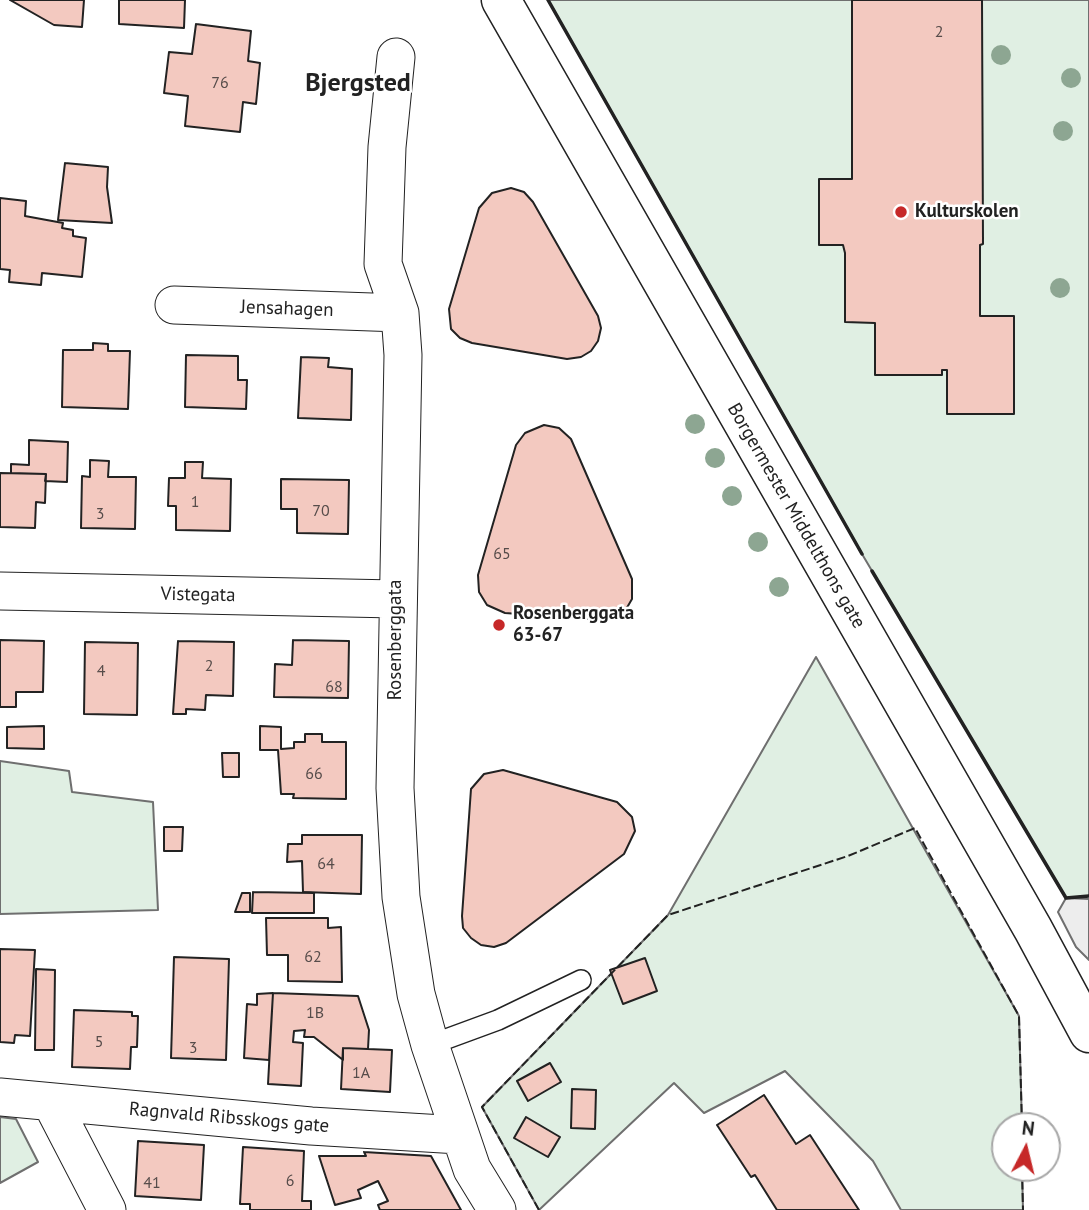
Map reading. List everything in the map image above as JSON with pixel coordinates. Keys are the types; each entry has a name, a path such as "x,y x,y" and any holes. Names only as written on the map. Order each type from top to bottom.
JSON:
{"main road":[{"name":"Borgermester Middelthons gate","path":"501,0 1013,893 1089,1033"}],"street":[{"name":"Rosenberggata","path":"396,57 387,147 383,264 400,313 403,355 396,598 395,788 401,897 416,994 430,1045 472,1169 497,1210"},
{"name":"Jensahagen","path":"174,305 400,313"},
{"name":"Vistegata","path":"0,592 396,598"},
{"name":"Ragnvald Ribsskogs gate","path":"0,1097 311,1126 459,1135"},
{"path":"51,1102 107,1210"}],"lane":[{"path":"430,1045 498,1020 581,980"}],"green space":[{"path":"548,0 1089,0 1089,896 1066,898 862,554"},
{"path":"816,657 1019,1016 1022,1112 991,1112 991,1182 1022,1182 1023,1210 901,1210 873,1161 785,1071 704,1113 674,1083 539,1210 482,1107 668,915"},
{"path":"0,761 69,771 72,792 153,802 158,910 0,914"},
{"path":"0,1117 16,1119 38,1162 0,1183"}],"shaded area":[{"path":"1066,898 1089,899 1089,960 1076,947 1058,912"}],"building":[{"path":"10,0 84,0 82,27 54,25"},
{"path":"119,0 185,0 184,28 119,24"},
{"name":"Kulturskolen","path":"852,0 982,0 983,244 980,245 980,316 1014,316 1014,414 947,414 947,370 942,370 942,375 875,375 875,323 845,322 845,253 843,245 819,245 819,179 852,179"},
{"path":"196,24 251,31 248,61 260,63 256,104 243,102 240,132 185,126 188,96 164,93 169,52 192,54"},
{"path":"65,163 108,167 107,187 112,223 58,220"},
{"path":"511,188 524,192 533,202 598,316 601,328 598,341 591,351 581,357 567,359 472,343 460,338 451,329 449,309 479,208 492,193"},
{"path":"0,198 26,201 25,216 63,223 62,228 73,230 73,236 86,238 82,277 42,273 41,285 9,282 10,270 0,269"},
{"path":"93,343 108,344 108,351 130,351 128,409 62,407 63,350 93,350"},
{"path":"186,355 238,356 238,380 247,380 246,409 185,407"},
{"path":"301,357 329,358 328,367 352,369 351,420 298,418"},
{"path":"544,425 559,428 571,439 632,579 632,599 625,611 614,618 602,620 505,613 487,605 479,592 478,575 516,445 525,433"},
{"path":"29,440 68,442 67,482 45,481 46,474 11,473 11,464 29,465"},
{"path":"90,460 109,461 108,477 136,477 135,529 81,528 82,476 90,477"},
{"path":"185,462 203,462 202,478 231,479 230,531 176,530 176,506 168,506 169,478 185,478"},
{"path":"0,473 46,474 45,503 36,502 35,528 0,527"},
{"path":"281,479 349,480 348,534 297,533 297,509 281,509"},
{"path":"0,640 44,641 43,692 16,692 16,707 0,707"},
{"path":"293,640 349,641 348,698 274,697 275,664 292,665"},
{"path":"178,641 234,642 233,696 206,695 205,710 186,709 186,714 173,714"},
{"path":"85,642 138,643 137,715 84,714"},
{"path":"44,726 44,749 7,748 7,727"},
{"path":"260,726 281,727 281,749 294,748 294,742 305,742 305,734 322,734 322,742 346,742 346,799 293,798 294,794 281,794 278,750 260,750"},
{"path":"222,753 239,753 239,777 223,777"},
{"path":"503,770 617,802 632,817 635,831 624,854 506,943 494,947 481,945 471,938 463,928 462,916 471,789 484,774"},
{"path":"164,827 183,827 182,851 164,851"},
{"path":"302,835 362,835 361,894 303,892 302,861 287,862 288,844 302,844"},
{"path":"253,892 314,893 314,913 252,913"},
{"path":"242,893 250,893 250,912 235,912"},
{"path":"266,918 328,918 328,928 341,927 342,982 288,981 288,955 267,955"},
{"path":"0,949 35,950 30,1036 15,1035 14,1043 0,1042"},
{"path":"174,957 229,959 226,1060 171,1058"},
{"path":"645,958 657,991 623,1004 610,970"},
{"path":"36,969 55,970 54,1050 35,1050"},
{"path":"273,993 358,996 369,1030 368,1049 343,1048 343,1060 314,1037 304,1037 305,1030 294,1031 293,1042 303,1043 301,1086 268,1084"},
{"path":"273,993 269,1060 244,1058 247,1004 257,1005 257,994"},
{"path":"74,1010 132,1012 132,1016 138,1016 137,1047 131,1047 130,1069 72,1067"},
{"path":"343,1048 392,1050 390,1092 341,1089"},
{"path":"550,1063 561,1082 528,1101 517,1081"},
{"path":"572,1089 596,1090 595,1129 571,1128"},
{"path":"764,1095 796,1144 810,1135 859,1210 777,1210 755,1175 751,1177 717,1125"},
{"path":"526,1117 560,1137 548,1157 514,1138"},
{"path":"138,1141 204,1145 201,1200 135,1196"},
{"path":"243,1147 304,1151 302,1201 311,1201 311,1210 250,1210 250,1204 240,1204"},
{"path":"364,1152 431,1156 461,1210 380,1210 378,1205 388,1201 378,1181 358,1190 361,1198 335,1205 319,1156 366,1156"}],"fence":[{"path":"539,1210 482,1107 668,915 848,856 915,828 1019,1016 1022,1112"},
{"path":"1022,1182 1023,1210"}],"wall":[{"path":"548,0 862,554"},
{"path":"872,571 1066,898 1089,896"}],"place":[{"name":"Kulturskolen","path":"901,212"},
{"name":"Rosenberggata 63-67","path":"499,625"}],"district":[{"name":"Bjergsted","path":"358,84"}]}
